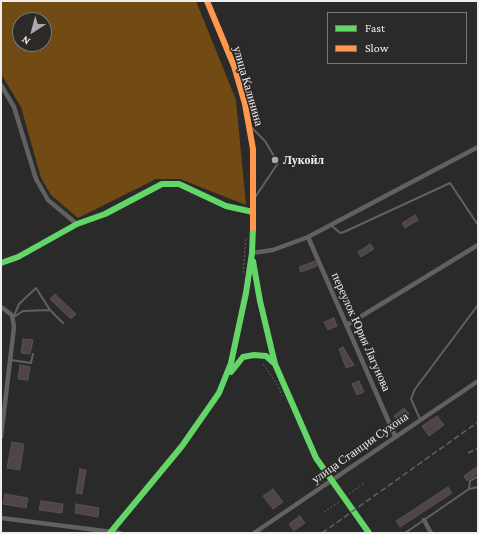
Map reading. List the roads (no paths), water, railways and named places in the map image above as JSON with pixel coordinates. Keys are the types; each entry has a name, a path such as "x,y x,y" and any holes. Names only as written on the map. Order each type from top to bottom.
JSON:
{"street":[{"name":"улица Калинина","path":"207,1 234,66 249,125 252,149 254,198 252,253"},
{"path":"2,88 14,107 36,179 48,200 77,224"},
{"path":"252,253 273,250 308,237 478,146"},
{"path":"1,263 18,257 77,224 105,214 162,184 179,184 226,206 253,212"},
{"name":"переулок Юрия Лагунова","path":"308,237 395,436"},
{"path":"347,325 478,245"},
{"path":"252,253 260,301 275,364 316,458 348,497 369,533"},
{"path":"219,393 231,363 238,333 252,253"},
{"path":"1,307 9,312 13,318 14,327 1,437"},
{"path":"111,532 182,446 219,393 233,367 243,357 254,354 266,356 275,364"},
{"name":"улица Станция Сухона","path":"254,533 478,381"},
{"path":"1,518 120,533"},
{"path":"424,520 431,533"}],"lane":[{"path":"249,125 265,141 278,163 254,198"},
{"path":"331,225 340,233 344,232 450,183 478,225"},
{"path":"13,318 19,304 36,288 50,310 63,323"},
{"path":"420,419 411,399 415,389 478,305"},
{"path":"13,318 23,311 50,310"},
{"path":"10,360 31,363 33,354"},
{"path":"470,489 470,481 478,476"},
{"path":"405,533 470,489 478,487"}],"railway":[{"path":"322,533 478,422"},
{"path":"468,453 478,448"}],"place":[{"name":"Лукойл","path":"275,160"}]}
